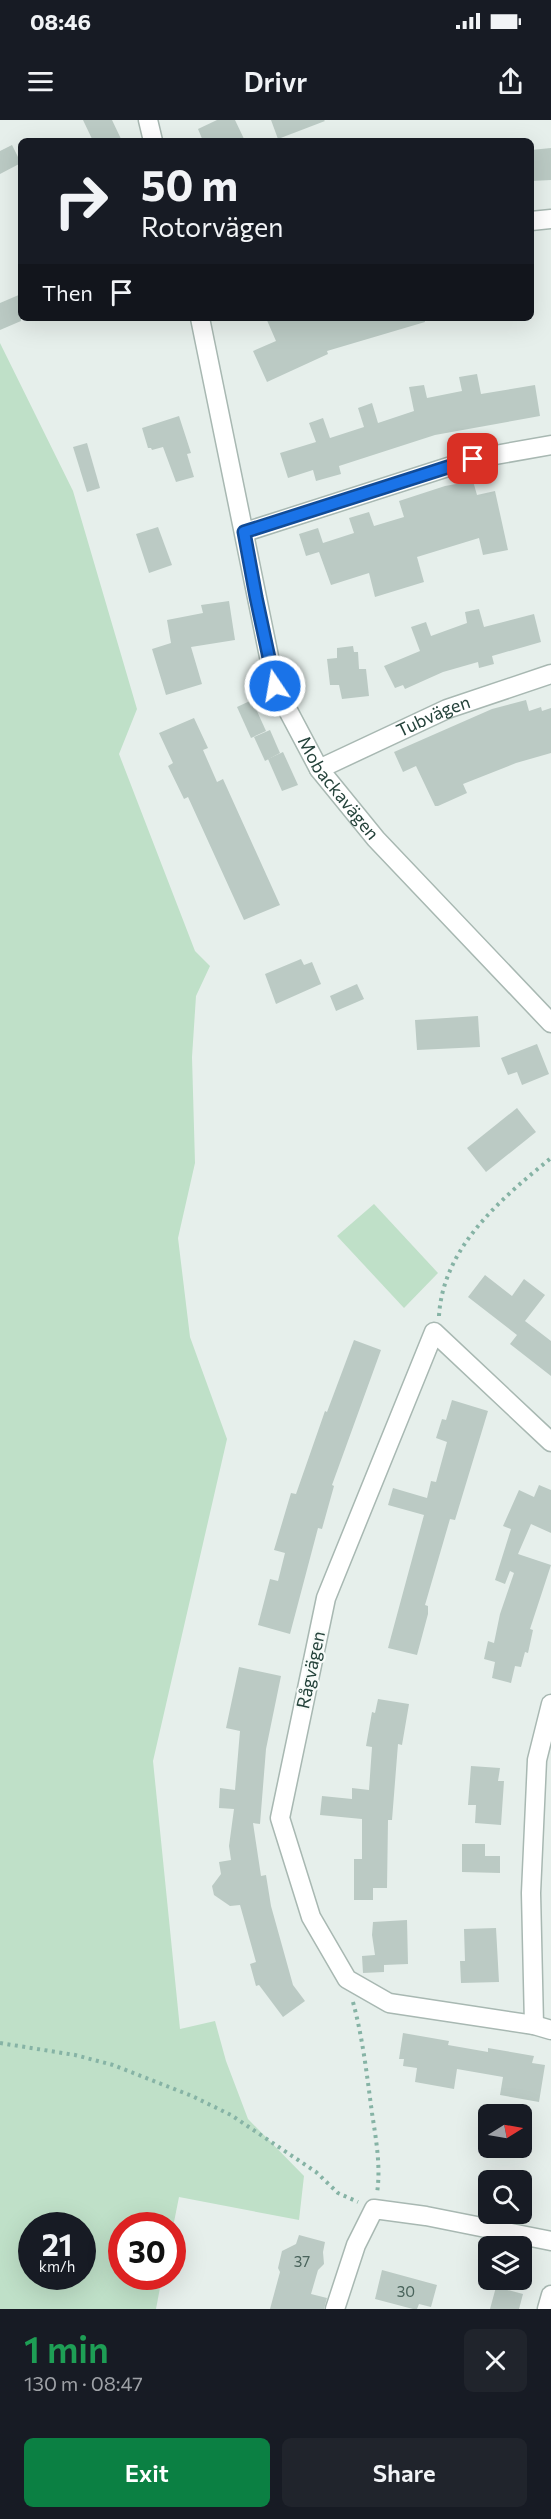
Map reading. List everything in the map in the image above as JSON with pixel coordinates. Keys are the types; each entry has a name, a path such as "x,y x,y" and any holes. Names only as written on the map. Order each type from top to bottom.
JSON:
{"street":[{"path":"148,120 152,138"},
{"path":"534,221 551,219"},
{"name":"Mobackavägen","path":"204,321 275,686 319,769 376,839 551,1023"},
{"path":"244,532 473,459 551,445"},
{"name":"Tubvägen","path":"319,769 447,709 551,674"},
{"name":"Rågvägen","path":"347,1979 311,1917 280,1818 326,1598 434,1332 437,1335"},
{"path":"437,1335 551,1442"},
{"path":"347,1979 389,2003 542,2028 531,1893 537,1760 551,1704"},
{"path":"335,2309 356,2245 374,2209 426,2216 551,2241"},
{"path":"547,2309 551,2295"}],"path":[{"path":"437,1335 439,1306 449,1270 467,1240 504,1198 551,1158"},
{"path":"0,2043 75,2055 114,2065 192,2096 231,2115 315,2172 338,2193 374,2209 379,2179 374,2130 362,2036 347,1979"}],"green space":[{"path":"0,343 73,491 137,709 119,754 195,951 210,966 196,996 192,1057 195,1163 178,1238 190,1337 227,1439 153,1761 180,2029 215,2021 226,2061 248,2119 304,2176 299,2220 179,2197 176,2212 108,2212 108,2290 160,2290 156,2309 0,2309"},
{"path":"374,1204 438,1273 404,1308 337,1236"}],"building":[{"path":"83,120 112,120 121,138 92,138"},
{"path":"217,120 235,120 244,138 202,138 198,129"},
{"path":"271,120 325,121 281,138 278,138"},
{"path":"12,145 18,157 18,165 0,174 0,151"},
{"path":"551,148 551,180 534,181 534,150"},
{"path":"18,295 18,321 21,321 0,330 0,303"},
{"path":"267,321 425,322 327,351 328,354 267,382 253,351 276,341"},
{"path":"477,374 481,394 535,385 540,416 435,435 339,466 341,474 316,481 313,470 288,478 280,453 316,442 309,423 323,418 330,438 364,427 358,408 372,403 378,423 414,411 409,387 424,385 427,398 462,391 459,377"},
{"path":"179,416 191,453 187,454 194,477 176,482 163,447 152,450 148,448 142,428"},
{"path":"87,443 100,488 87,492 73,447"},
{"path":"473,481 477,495 495,491 508,550 483,555 479,538 417,557 424,582 375,597 369,573 331,585 319,552 306,556 299,534 318,528 323,543 354,533 349,518 369,512 374,526 404,517 399,501 445,486"},
{"path":"158,527 172,565 149,573 136,534"},
{"path":"229,601 235,640 191,647 202,684 166,695 152,649 171,643 167,620 203,613 201,605"},
{"path":"479,609 484,627 534,614 541,642 492,656 494,664 479,668 478,662 443,672 405,689 403,685 395,688 384,666 420,651 411,627 426,622 431,636 467,623 465,612"},
{"path":"353,646 354,652 358,652 359,669 366,669 369,696 342,699 339,685 330,685 327,659 337,658 337,648"},
{"path":"252,700 266,731 251,738 237,707"},
{"path":"526,700 529,711 541,707 542,711 551,708 551,753 516,763 463,784 467,793 438,806 435,806 416,766 403,772 394,752 492,709"},
{"path":"194,718 208,748 203,750 217,782 223,779 280,905 244,920 188,797 184,799 168,766 173,763 159,733"},
{"path":"270,730 280,753 265,761 254,737"},
{"path":"283,752 298,785 282,791 268,759"},
{"path":"301,959 304,965 312,962 321,984 276,1004 265,974"},
{"path":"357,984 364,999 336,1011 330,996"},
{"path":"478,1016 480,1047 417,1050 415,1020"},
{"path":"537,1044 549,1074 522,1085 517,1072 508,1075 501,1058"},
{"path":"517,1108 536,1132 486,1172 467,1148"},
{"path":"485,1275 512,1296 524,1279 545,1295 525,1321 551,1341 551,1376 510,1344 517,1335 468,1297"},
{"path":"354,1340 381,1350 332,1485 334,1486 322,1529 318,1528 290,1634 258,1625 270,1579 278,1581 285,1553 274,1550 291,1493 296,1494 325,1411 327,1412"},
{"path":"452,1400 488,1411 455,1520 450,1519 425,1605 428,1606 428,1614 417,1655 388,1648 424,1515 388,1505 393,1488 427,1498 431,1481 436,1482 447,1442 436,1438 442,1419 446,1420"},
{"path":"539,1485 551,1490 551,1533 531,1524 518,1554 551,1565 530,1629 533,1630 528,1653 525,1652 521,1667 515,1666 511,1683 492,1678 495,1662 484,1659 488,1641 494,1643 500,1614 514,1573 510,1571 505,1584 495,1580 511,1529 503,1526 519,1490 534,1497"},
{"path":"239,1667 281,1676 266,1749 260,1824 253,1823 261,1876 266,1875 271,1906 293,1985 305,2001 283,2017 259,1985 256,1986 250,1964 256,1962 240,1905 230,1906 214,1895 212,1886 221,1874 219,1862 231,1860 229,1846 234,1809 219,1808 220,1788 235,1790 240,1731 226,1728"},
{"path":"378,1699 409,1704 402,1745 398,1744 392,1820 388,1820 387,1888 373,1888 373,1900 354,1900 354,1859 362,1859 362,1819 320,1815 322,1796 352,1799 352,1788 369,1790 372,1747 366,1746 372,1712 375,1713"},
{"path":"471,1766 500,1768 498,1781 504,1781 501,1825 475,1823 476,1805 468,1805"},
{"path":"462,1844 485,1844 485,1856 500,1856 500,1873 462,1872"},
{"path":"407,1920 408,1964 384,1965 384,1972 363,1973 362,1956 375,1955 373,1922"},
{"path":"496,1928 499,1982 461,1983 460,1961 465,1961 464,1929"},
{"path":"403,2033 449,2041 448,2045 488,2052 488,2048 534,2056 532,2063 545,2065 539,2102 500,2095 503,2077 457,2069 454,2089 415,2082 417,2068 403,2066 404,2059 399,2059"},
{"path":"299,2235 325,2242 324,2264 318,2270 311,2294 327,2298 324,2309 270,2309 280,2272 278,2268 282,2251 296,2244"},
{"path":"382,2270 437,2285 431,2307 419,2304 417,2309 413,2309 375,2299"},
{"path":"495,2290 523,2294 519,2309 490,2309"}],"route":[{"path":"275,686 244,532 473,459"}]}
